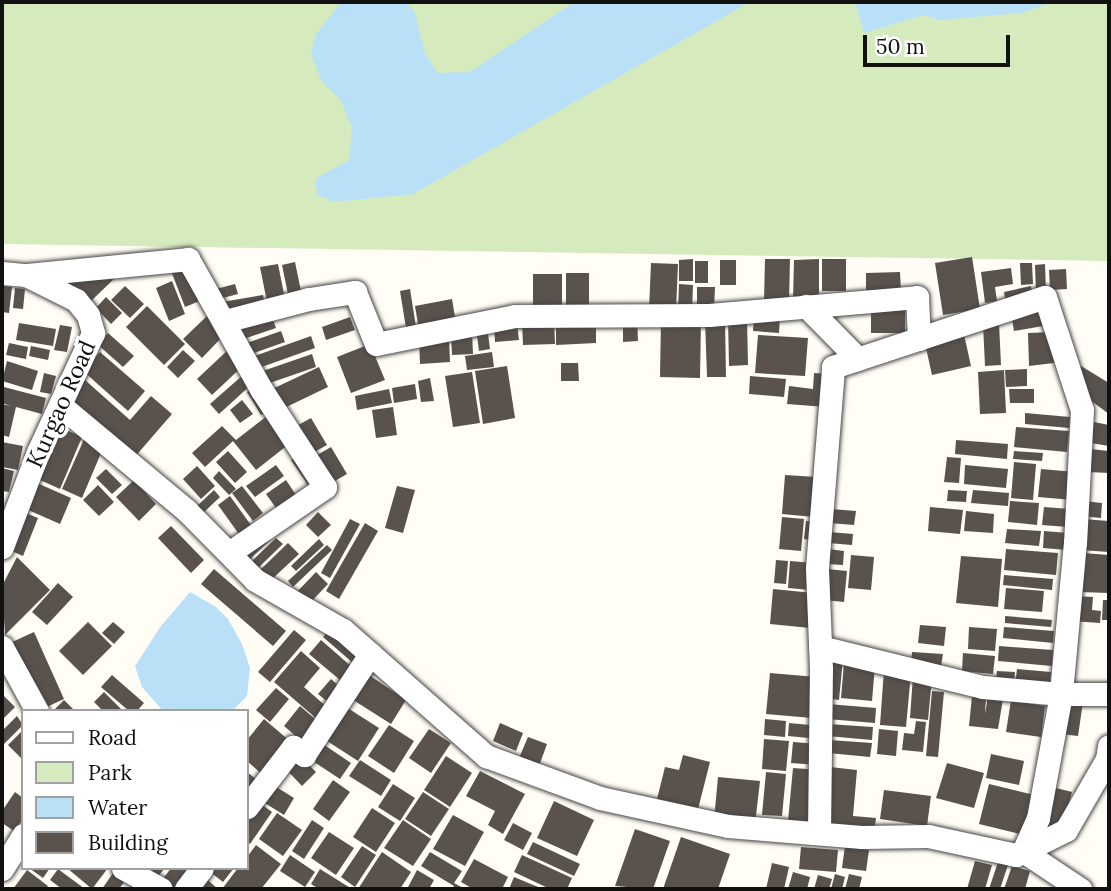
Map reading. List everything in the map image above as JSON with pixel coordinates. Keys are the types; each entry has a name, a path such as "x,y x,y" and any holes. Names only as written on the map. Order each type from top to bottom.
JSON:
{"street":[{"path":"26,275 188,259 261,389 325,487 229,553"},
{"name":"Kurgao Road","path":"2,273 26,275 76,300 88,315 93,333 60,405 2,547"},
{"path":"225,321 309,299 355,292 376,344 515,316 709,315 917,297 919,339"},
{"path":"819,832 820,647 817,568 833,367 1045,297 1082,410 1075,542 1061,694 1038,818 1023,851"},
{"path":"806,306 858,359"},
{"path":"60,405 187,510 255,580 343,630 486,756 600,798 728,826 862,837 928,836 1016,855 1066,830 1107,759 1109,746"},
{"path":"2,647 36,709"},
{"path":"820,647 984,687 1061,694 1109,694"},
{"path":"248,806 293,747 304,755 370,654"},
{"path":"2,869 21,838"},
{"path":"1023,851 1080,889"},
{"path":"127,870 161,889"},
{"path":"186,889 200,870"}],"green space":[{"path":"2,2 1109,2 1109,261 2,244"}],"water":[{"path":"341,2 406,2 415,13 425,54 438,73 470,72 574,2 750,2 413,194 333,202 317,194 315,179 349,160 352,128 341,101 321,80 311,53 316,34"},
{"path":"855,2 1053,2 1022,13 940,20 924,15 864,33"},
{"path":"190,592 216,607 228,619 242,644 250,668 247,696 234,709 161,709 142,687 135,666 161,626"}],"building":[{"path":"972,257 980,309 943,315 935,263"},
{"path":"693,259 693,281 679,281 679,260"},
{"path":"765,259 790,259 789,301 764,301"},
{"path":"819,259 819,300 793,300 794,260"},
{"path":"822,259 846,259 846,291 822,291"},
{"path":"720,260 736,260 736,285 720,285"},
{"path":"695,261 708,261 708,283 695,283"},
{"path":"295,262 302,296 289,299 282,265"},
{"path":"651,263 678,264 676,310 649,310"},
{"path":"1020,263 1032,263 1033,284 1021,285"},
{"path":"187,264 202,300 185,307 171,271"},
{"path":"278,264 286,304 268,307 260,267"},
{"path":"1045,264 1046,293 1036,293 1035,265"},
{"path":"1011,268 1013,284 995,287 997,301 985,303 981,272"},
{"path":"1066,269 1067,289 1050,290 1049,270"},
{"path":"900,272 901,291 866,291 866,273"},
{"path":"566,273 589,273 589,311 566,312"},
{"path":"533,274 562,274 562,312 533,312"},
{"path":"116,277 90,302 52,281"},
{"path":"172,281 185,314 169,321 156,288"},
{"path":"235,284 238,294 219,299 216,289"},
{"path":"679,284 693,285 692,311 678,311"},
{"path":"2,286 12,287 9,313 2,312"},
{"path":"125,286 144,304 130,318 111,300"},
{"path":"1031,286 1033,298 1006,304 1004,292"},
{"path":"697,287 715,287 714,310 697,310"},
{"path":"15,288 25,289 23,309 13,308"},
{"path":"410,289 416,327 406,328 400,291"},
{"path":"263,295 266,309 224,317 222,302"},
{"path":"106,297 122,313 111,324 96,308"},
{"path":"452,299 456,323 419,330 415,306"},
{"path":"147,306 185,344 164,365 126,327"},
{"path":"871,307 905,307 905,333 871,333"},
{"path":"1040,308 1043,326 1014,331 1011,314"},
{"path":"270,311 276,328 238,341 232,324"},
{"path":"208,315 226,333 202,358 183,339"},
{"path":"754,315 780,316 779,333 753,331"},
{"path":"350,317 355,330 326,340 322,327"},
{"path":"637,317 638,341 623,342 623,318"},
{"path":"596,318 596,343 556,345 556,319"},
{"path":"728,318 747,318 748,365 729,366"},
{"path":"661,319 701,320 700,378 660,377"},
{"path":"554,320 555,344 523,345 522,322"},
{"path":"705,320 725,320 726,377 707,377"},
{"path":"19,323 56,329 53,346 16,340"},
{"path":"999,323 1001,365 985,366 983,324"},
{"path":"517,324 519,340 495,342 494,327"},
{"path":"60,325 72,327 67,352 54,350"},
{"path":"963,330 971,366 932,375 924,339"},
{"path":"281,331 285,342 248,355 244,344"},
{"path":"472,332 473,354 452,355 451,334"},
{"path":"1053,332 1062,362 1029,366 1028,333"},
{"path":"108,333 134,356 123,367 97,344"},
{"path":"488,334 490,349 479,351 477,335"},
{"path":"758,335 808,338 805,376 755,373"},
{"path":"311,336 315,348 256,369 252,357"},
{"path":"449,338 450,362 420,364 419,340"},
{"path":"9,343 28,347 26,359 6,355"},
{"path":"370,344 385,380 351,393 337,357"},
{"path":"31,346 50,350 48,360 29,356"},
{"path":"231,347 246,363 212,395 197,379"},
{"path":"183,350 195,361 178,378 167,367"},
{"path":"100,352 145,391 128,411 83,371"},
{"path":"492,352 494,367 467,370 465,356"},
{"path":"312,354 316,367 264,385 260,372"},
{"path":"7,361 38,371 32,390 2,381"},
{"path":"561,363 578,363 579,381 561,381"},
{"path":"507,366 515,418 483,424 475,371"},
{"path":"1081,366 1109,383 1109,414 1079,392"},
{"path":"319,367 328,387 278,411 268,391"},
{"path":"1027,369 1027,386 1006,387 1005,370"},
{"path":"1004,370 1006,413 980,414 978,372"},
{"path":"472,372 480,423 453,427 445,376"},
{"path":"44,373 56,376 51,394 40,392"},
{"path":"814,373 830,374 826,407 787,404 789,386 813,389"},
{"path":"243,375 252,384 219,414 210,404"},
{"path":"750,376 786,379 784,397 749,394"},
{"path":"430,378 434,401 421,402 418,381"},
{"path":"85,380 130,420 151,396 172,414 133,459 67,401"},
{"path":"415,384 417,399 394,403 392,388"},
{"path":"4,387 46,398 42,414 16,407 9,437 2,435 2,404 11,406 2,403"},
{"path":"255,387 269,410 261,415 247,392"},
{"path":"389,389 392,403 357,410 355,396"},
{"path":"1009,389 1034,389 1034,403 1010,403"},
{"path":"242,400 253,414 240,423 230,410"},
{"path":"393,407 397,435 376,438 372,410"},
{"path":"1025,413 1070,417 1069,428 1025,424"},
{"path":"267,416 289,444 256,470 233,441 205,467 192,453 222,426 236,440"},
{"path":"311,418 327,445 309,455 293,428"},
{"path":"1094,422 1109,425 1109,446 1091,443"},
{"path":"1016,427 1069,431 1067,452 1014,447"},
{"path":"62,428 82,437 60,489 40,480"},
{"path":"85,437 104,446 82,498 62,489"},
{"path":"956,440 1008,444 1007,459 955,454"},
{"path":"2,442 23,446 18,470 2,467"},
{"path":"331,447 347,474 328,485 312,458"},
{"path":"1090,449 1109,451 1109,473 1089,472"},
{"path":"228,451 247,472 235,483 216,462"},
{"path":"1014,451 1043,453 1042,461 1013,459"},
{"path":"299,454 316,480 308,485 291,460"},
{"path":"947,457 961,458 959,483 944,482"},
{"path":"1014,462 1036,464 1033,500 1011,498"},
{"path":"276,465 284,476 255,497 246,486"},
{"path":"965,465 1008,469 1006,488 964,484"},
{"path":"197,466 215,486 201,499 183,479"},
{"path":"2,468 14,471 9,492 2,491"},
{"path":"106,469 122,485 112,494 96,478"},
{"path":"1041,469 1075,472 1073,500 1038,497"},
{"path":"219,471 236,489 229,495 213,478"},
{"path":"785,475 817,477 814,517 782,514"},
{"path":"134,480 156,504 139,521 116,497"},
{"path":"286,480 296,495 276,508 266,494"},
{"path":"37,483 71,498 60,524 26,509"},
{"path":"98,485 114,502 99,516 83,500"},
{"path":"242,486 263,513 253,521 232,493"},
{"path":"397,486 415,490 403,533 385,528"},
{"path":"214,490 220,497 202,514 196,507"},
{"path":"948,490 967,491 966,502 947,501"},
{"path":"973,490 1009,493 1008,506 971,503"},
{"path":"230,496 253,528 241,537 218,505"},
{"path":"1010,501 1039,503 1037,525 1008,522"},
{"path":"1083,501 1102,503 1101,518 1081,516"},
{"path":"930,507 963,510 960,534 928,531"},
{"path":"1044,507 1070,509 1068,527 1042,525"},
{"path":"831,509 856,511 854,525 829,523"},
{"path":"966,511 994,514 993,533 964,531"},
{"path":"23,512 38,518 23,556 7,549"},
{"path":"318,512 331,525 318,537 306,525"},
{"path":"782,517 804,519 801,551 779,549"},
{"path":"350,519 360,524 330,578 321,573"},
{"path":"1082,519 1109,521 1109,552 1081,550"},
{"path":"806,521 817,522 815,540 804,539"},
{"path":"365,523 378,531 339,599 326,591"},
{"path":"171,526 204,560 191,573 158,538"},
{"path":"1007,529 1041,531 1039,546 1005,543"},
{"path":"264,531 271,539 250,559 243,552"},
{"path":"1044,531 1068,533 1067,550 1043,548"},
{"path":"829,532 853,534 852,545 828,543"},
{"path":"276,538 283,544 257,569 251,562"},
{"path":"319,539 324,545 296,571 291,566"},
{"path":"288,543 299,554 270,581 259,571"},
{"path":"327,545 332,550 293,587 288,581"},
{"path":"828,549 844,551 843,565 826,564"},
{"path":"1006,549 1058,553 1056,575 1004,570"},
{"path":"1083,553 1109,555 1109,593 1080,592"},
{"path":"851,555 874,557 871,590 848,588"},
{"path":"961,556 1002,559 998,607 956,603"},
{"path":"17,557 50,590 5,635 2,586"},
{"path":"776,560 788,561 786,584 774,583"},
{"path":"790,561 813,563 810,590 788,588"},
{"path":"214,569 286,631 273,646 201,584"},
{"path":"827,569 847,571 844,602 824,600"},
{"path":"316,572 328,584 308,605 295,594"},
{"path":"1004,575 1053,579 1052,590 1003,585"},
{"path":"58,583 73,597 47,625 32,612"},
{"path":"1006,588 1044,591 1042,612 1004,609"},
{"path":"773,589 813,593 810,628 770,624"},
{"path":"1074,596 1093,597 1092,610 1101,611 1100,623 1072,621"},
{"path":"1103,600 1109,600 1109,620 1102,620"},
{"path":"1005,616 1052,620 1051,627 1005,623"},
{"path":"88,622 112,646 83,675 59,651"},
{"path":"113,622 125,632 114,644 102,633"},
{"path":"920,625 946,627 944,646 918,643"},
{"path":"332,627 362,653 353,663 323,637"},
{"path":"969,627 997,629 995,651 968,649"},
{"path":"1004,627 1054,631 1053,643 1003,638"},
{"path":"294,630 306,640 270,682 258,672"},
{"path":"34,632 64,699 40,709 10,643"},
{"path":"321,640 352,667 340,680 309,654"},
{"path":"999,646 1053,650 1052,666 998,661"},
{"path":"301,651 320,668 304,687 328,708 318,720 274,682"},
{"path":"912,652 943,654 941,666 911,663"},
{"path":"963,653 995,656 993,674 962,671"},
{"path":"829,658 843,659 839,700 825,698"},
{"path":"844,663 875,666 872,701 841,698"},
{"path":"1017,669 1051,672 1049,689 1015,686"},
{"path":"884,670 911,673 906,727 880,725"},
{"path":"997,671 1015,672 1014,682 996,680"},
{"path":"366,673 406,700 391,724 350,698"},
{"path":"770,673 816,677 812,718 766,714"},
{"path":"112,675 144,703 139,709 127,709 101,687"},
{"path":"913,676 932,678 928,720 910,718"},
{"path":"331,679 341,688 329,703 318,694"},
{"path":"276,688 289,699 270,722 256,710"},
{"path":"932,691 944,692 938,757 926,756"},
{"path":"104,692 121,709 101,709 94,702"},
{"path":"2,694 15,707 2,720"},
{"path":"972,696 986,697 985,714 988,696 1003,699 998,729 969,726"},
{"path":"64,700 73,709 55,709"},
{"path":"1011,700 1045,706 1041,737 1006,732"},
{"path":"1066,700 1083,702 1078,736 1061,734"},
{"path":"828,704 876,708 875,723 827,719"},
{"path":"300,706 321,724 304,743 284,726"},
{"path":"346,707 379,728 358,761 324,739"},
{"path":"17,716 21,727 2,746 2,731"},
{"path":"264,719 291,742 263,775 248,762 248,739"},
{"path":"765,719 786,721 785,737 764,735"},
{"path":"916,721 926,722 923,752 902,750 904,733 914,734"},
{"path":"500,723 523,733 516,751 493,741"},
{"path":"789,723 821,726 819,739 788,736"},
{"path":"828,724 873,727 872,740 827,736"},
{"path":"389,725 414,741 394,773 368,756"},
{"path":"429,729 451,743 431,773 409,758"},
{"path":"879,729 898,731 896,756 877,754"},
{"path":"21,732 21,758 8,745"},
{"path":"528,737 547,744 539,766 519,758"},
{"path":"764,739 789,741 786,771 762,769"},
{"path":"829,740 872,743 870,757 828,753"},
{"path":"320,742 351,763 340,779 308,758"},
{"path":"793,742 819,744 817,765 791,763"},
{"path":"296,752 316,772 302,786 282,765"},
{"path":"991,754 1024,761 1019,785 986,778"},
{"path":"683,755 710,762 696,817 655,807 665,767 679,770"},
{"path":"446,756 472,773 450,807 424,790"},
{"path":"360,760 391,780 381,796 349,776"},
{"path":"947,763 984,773 974,808 936,798"},
{"path":"830,767 857,770 853,816 876,818 874,833 824,829"},
{"path":"793,768 820,770 815,823 788,821"},
{"path":"480,771 525,794 503,834 488,825 495,811 466,796"},
{"path":"766,772 786,774 782,816 762,815"},
{"path":"248,773 260,782 248,797"},
{"path":"718,777 760,781 755,824 714,820"},
{"path":"333,780 350,792 329,821 313,809"},
{"path":"270,783 294,798 284,815 260,800"},
{"path":"393,784 415,798 400,821 378,807"},
{"path":"989,784 1034,795 1024,835 979,824"},
{"path":"1052,787 1072,792 1062,831 1042,826"},
{"path":"884,790 931,796 927,826 880,819"},
{"path":"15,792 21,796 21,822 14,831 2,823 2,811"},
{"path":"423,792 449,809 431,836 405,819"},
{"path":"257,801 272,812 250,844 248,843 248,814"},
{"path":"554,801 594,820 577,856 537,838"},
{"path":"372,808 395,823 376,852 353,837"},
{"path":"277,813 302,830 283,856 259,839"},
{"path":"453,815 484,832 465,866 433,849"},
{"path":"312,820 324,828 304,859 292,851"},
{"path":"403,820 431,839 413,866 384,848"},
{"path":"513,823 532,833 523,850 504,840"},
{"path":"635,829 670,841 653,889 615,886"},
{"path":"329,832 354,848 336,875 311,858"},
{"path":"681,837 730,854 718,889 663,889"},
{"path":"533,842 580,864 574,876 527,854"},
{"path":"256,845 281,864 261,889 222,889 236,870 248,870 248,856"},
{"path":"362,846 376,855 355,887 341,877"},
{"path":"845,846 869,850 866,871 842,868"},
{"path":"801,847 838,850 836,872 799,869"},
{"path":"382,852 411,872 400,889 358,889"},
{"path":"430,852 462,871 454,883 465,889 452,889 454,886 421,866"},
{"path":"290,855 315,872 305,887 280,871"},
{"path":"522,855 572,878 567,889 550,889 514,872"},
{"path":"474,859 508,877 502,889 473,889 461,882"},
{"path":"975,861 992,865 985,889 967,889"},
{"path":"998,862 1008,865 1000,889 989,889"},
{"path":"772,863 789,867 784,889 766,889"},
{"path":"1012,866 1030,871 1025,889 1004,889"},
{"path":"320,869 352,889 319,889 311,884"},
{"path":"27,870 48,886 46,889 13,889"},
{"path":"32,870 49,870 43,878"},
{"path":"59,870 85,889 62,889 50,880"},
{"path":"69,870 106,870 92,889"},
{"path":"115,870 127,878 119,889 102,889"},
{"path":"143,870 163,870 155,880"},
{"path":"170,870 198,870 184,889 169,889 160,883"},
{"path":"208,870 232,870 223,882"},
{"path":"417,870 434,880 429,889 407,889"},
{"path":"793,872 810,877 807,889 788,889"},
{"path":"835,874 845,877 842,889 831,889"},
{"path":"849,874 862,877 859,889 845,889"},
{"path":"202,875 218,889 189,889"},
{"path":"818,875 832,879 829,889 814,889"},
{"path":"514,877 543,889 509,889"}]}
